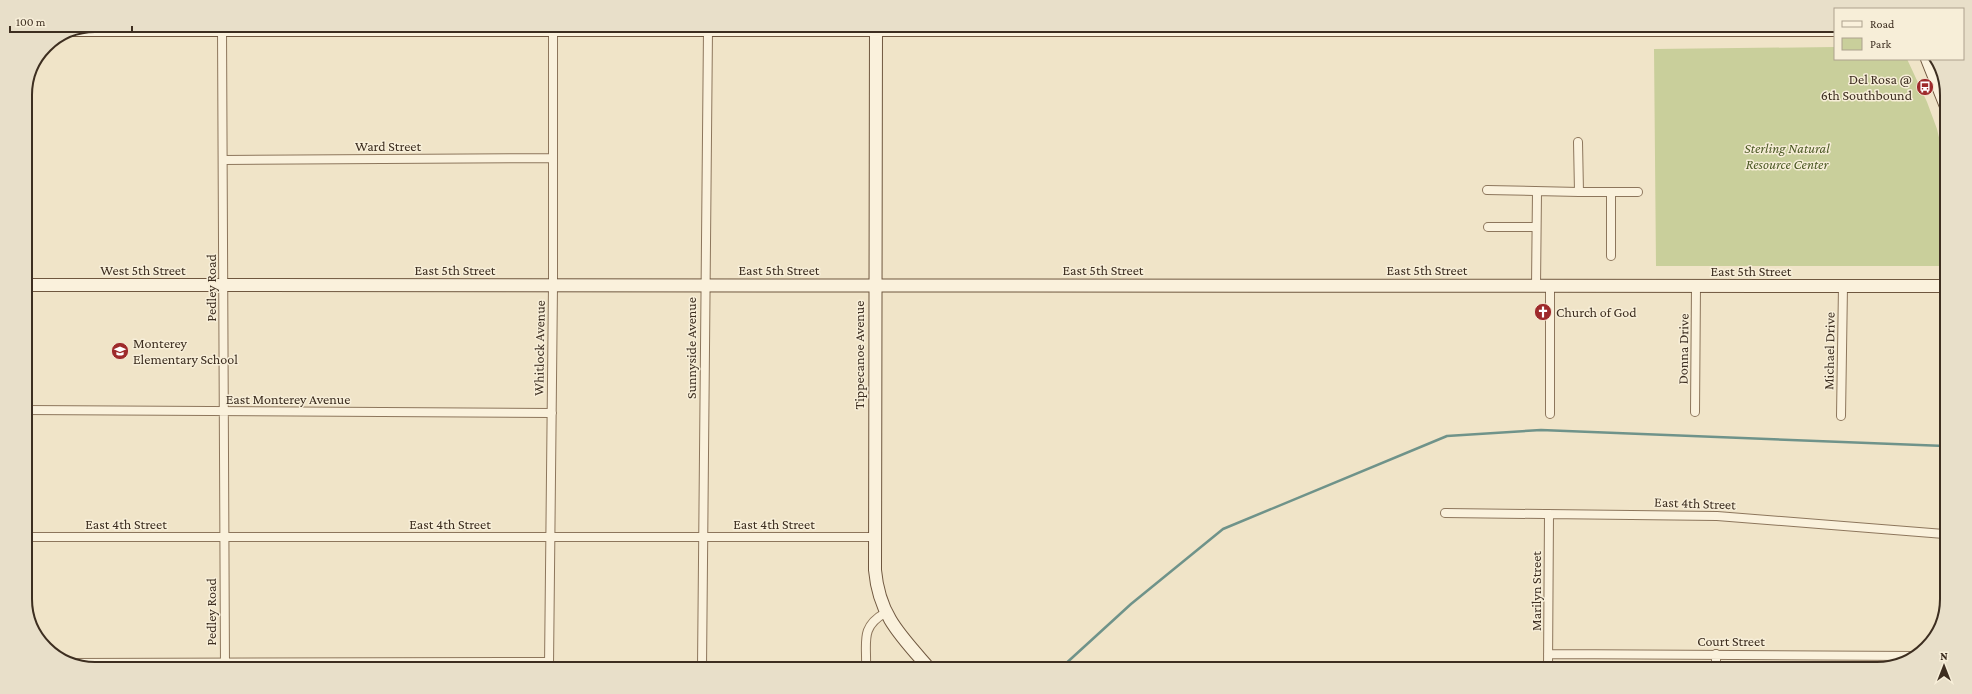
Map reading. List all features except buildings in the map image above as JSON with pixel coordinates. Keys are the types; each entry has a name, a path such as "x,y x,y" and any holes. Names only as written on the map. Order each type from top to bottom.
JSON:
{"street":[{"name":"Pedley Road","path":"222,32 224,160 224,662"},
{"name":"Whitlock Avenue","path":"549,662 553,284 553,32"},
{"name":"Sunnyside Avenue","path":"702,662 704,285 708,32"},
{"name":"Tippecanoe Avenue","path":"876,32 874,537 876,582 885,613 897,631 924,662"},
{"path":"1926,60 1940,92"},
{"path":"1578,142 1579,192"},
{"name":"Ward Street","path":"224,160 553,158"},
{"path":"1487,190 1537,192 1638,192"},
{"path":"1536,286 1537,192"},
{"path":"1611,192 1611,256"},
{"path":"1488,226 1536,226"},
{"name":"West 5th Street","path":"32,285 261,285"},
{"name":"East 5th Street","path":"261,285 1940,286"},
{"path":"1550,286 1550,414"},
{"name":"Donna Drive","path":"1695,412 1696,286"},
{"name":"Michael Drive","path":"1841,416 1843,286"},
{"name":"East Monterey Avenue","path":"32,410 552,413"},
{"name":"East 4th Street","path":"1445,513 1717,516 1940,534"},
{"name":"Marilyn Street","path":"1548,662 1549,514"},
{"name":"East 4th Street","path":"32,537 874,537"},
{"path":"866,662 868,629 876,618 885,613"},
{"name":"Court Street","path":"1548,654 1904,656"},
{"path":"1716,654 1716,662"}],"green space":[{"name":"Sterling Natural Resource Center","path":"1834,47 1834,60 1907,60 1927,102 1940,142 1940,266 1656,266 1654,49"}],"waterway":[{"path":"1067,662 1131,604 1223,529 1447,436 1541,430 1940,446"}],"place":[{"name":"Del Rosa @ 6th Southbound","path":"1925,87"},
{"name":"Church of God","path":"1543,312"},
{"name":"Monterey Elementary School","path":"120,351"}]}
